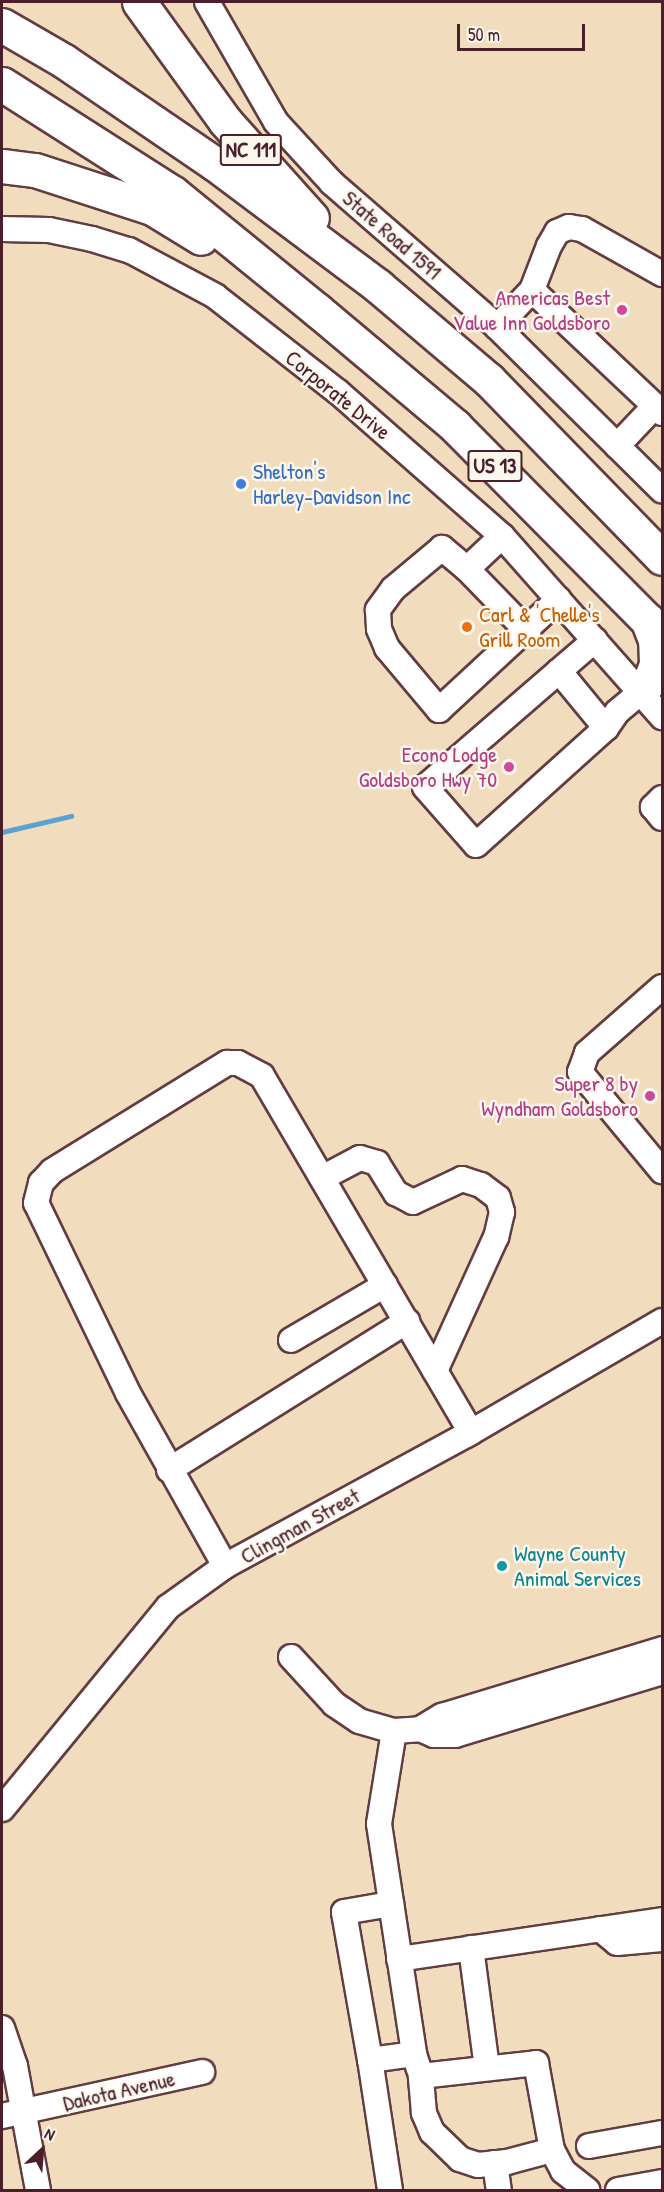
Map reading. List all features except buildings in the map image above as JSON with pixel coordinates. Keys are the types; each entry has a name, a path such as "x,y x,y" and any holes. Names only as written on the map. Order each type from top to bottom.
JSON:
{"highway":[{"name":"NC 111","path":"139,2 225,121 378,286"},
{"name":"US 13","path":"2,25 64,61 215,164 378,286 489,380 663,558"},
{"name":"US 13","path":"2,84 173,193 317,310 455,426 655,627"},
{"path":"2,166 35,170 152,208 317,310"},
{"path":"652,688 650,680 656,664 655,627"}],"street":[{"name":"State Road 1591","path":"207,2 276,122 332,183 497,327 663,490"},
{"path":"497,327 532,290 549,246 557,232 569,227 582,228 663,274"},
{"name":"Corporate Drive","path":"2,229 49,230 92,239 140,255 214,296 338,392 502,536 595,640 652,688 663,717"},
{"path":"532,290 659,410 617,446"},
{"path":"467,569 502,536"},
{"path":"528,632 467,569 442,548 393,589 378,610 379,629 387,648 439,711 528,632 559,599"},
{"path":"595,640 425,787 476,845 652,688"},
{"path":"559,671 606,728"},
{"path":"663,798 653,807 663,818"},
{"path":"663,987 587,1053 580,1072 663,1171"},
{"path":"225,1566 169,1470 36,1203 41,1183 52,1171 227,1063 249,1067 262,1076 471,1432"},
{"path":"322,1178 360,1158 377,1163 396,1193 413,1202 462,1179 481,1185 498,1198 502,1212 496,1237 435,1371"},
{"path":"291,1340 385,1285"},
{"path":"169,1470 407,1321"},
{"name":"Clingman Street","path":"2,1809 168,1607 225,1566 471,1432 663,1321"},
{"path":"291,1657 334,1704 359,1721 394,1731 420,1729 442,1716 663,1649"},
{"path":"420,1729 434,1735 455,1735 663,1672"},
{"path":"394,1731 379,1824 424,2113 432,2132 444,2148 460,2159 478,2165 552,2150"},
{"path":"390,2190 344,1912 391,1904"},
{"path":"399,1959 663,1920"},
{"path":"600,1929 617,1943 663,1940"},
{"path":"471,1948 487,2068"},
{"path":"2,2028 13,2114 38,2190"},
{"path":"370,2060 487,2068 536,2063 552,2150 563,2171 587,2190"},
{"name":"Dakota Avenue","path":"13,2114 201,2072"},
{"path":"589,2146 662,2134"},
{"path":"495,2163 500,2190"},
{"path":"618,2190 663,2182"}],"waterway":[{"path":"2,832 71,816"}],"place":[{"name":"Americas Best Value Inn Goldsboro","path":"622,310"},
{"name":"Shelton's Harley-Davidson Inc","path":"241,484"},
{"name":"Carl & 'Chelle's Grill Room","path":"467,627"},
{"name":"Econo Lodge Goldsboro Hwy 70","path":"509,767"},
{"name":"Super 8 by Wyndham Goldsboro","path":"650,1096"},
{"name":"Wayne County Animal Services","path":"502,1566"}]}
